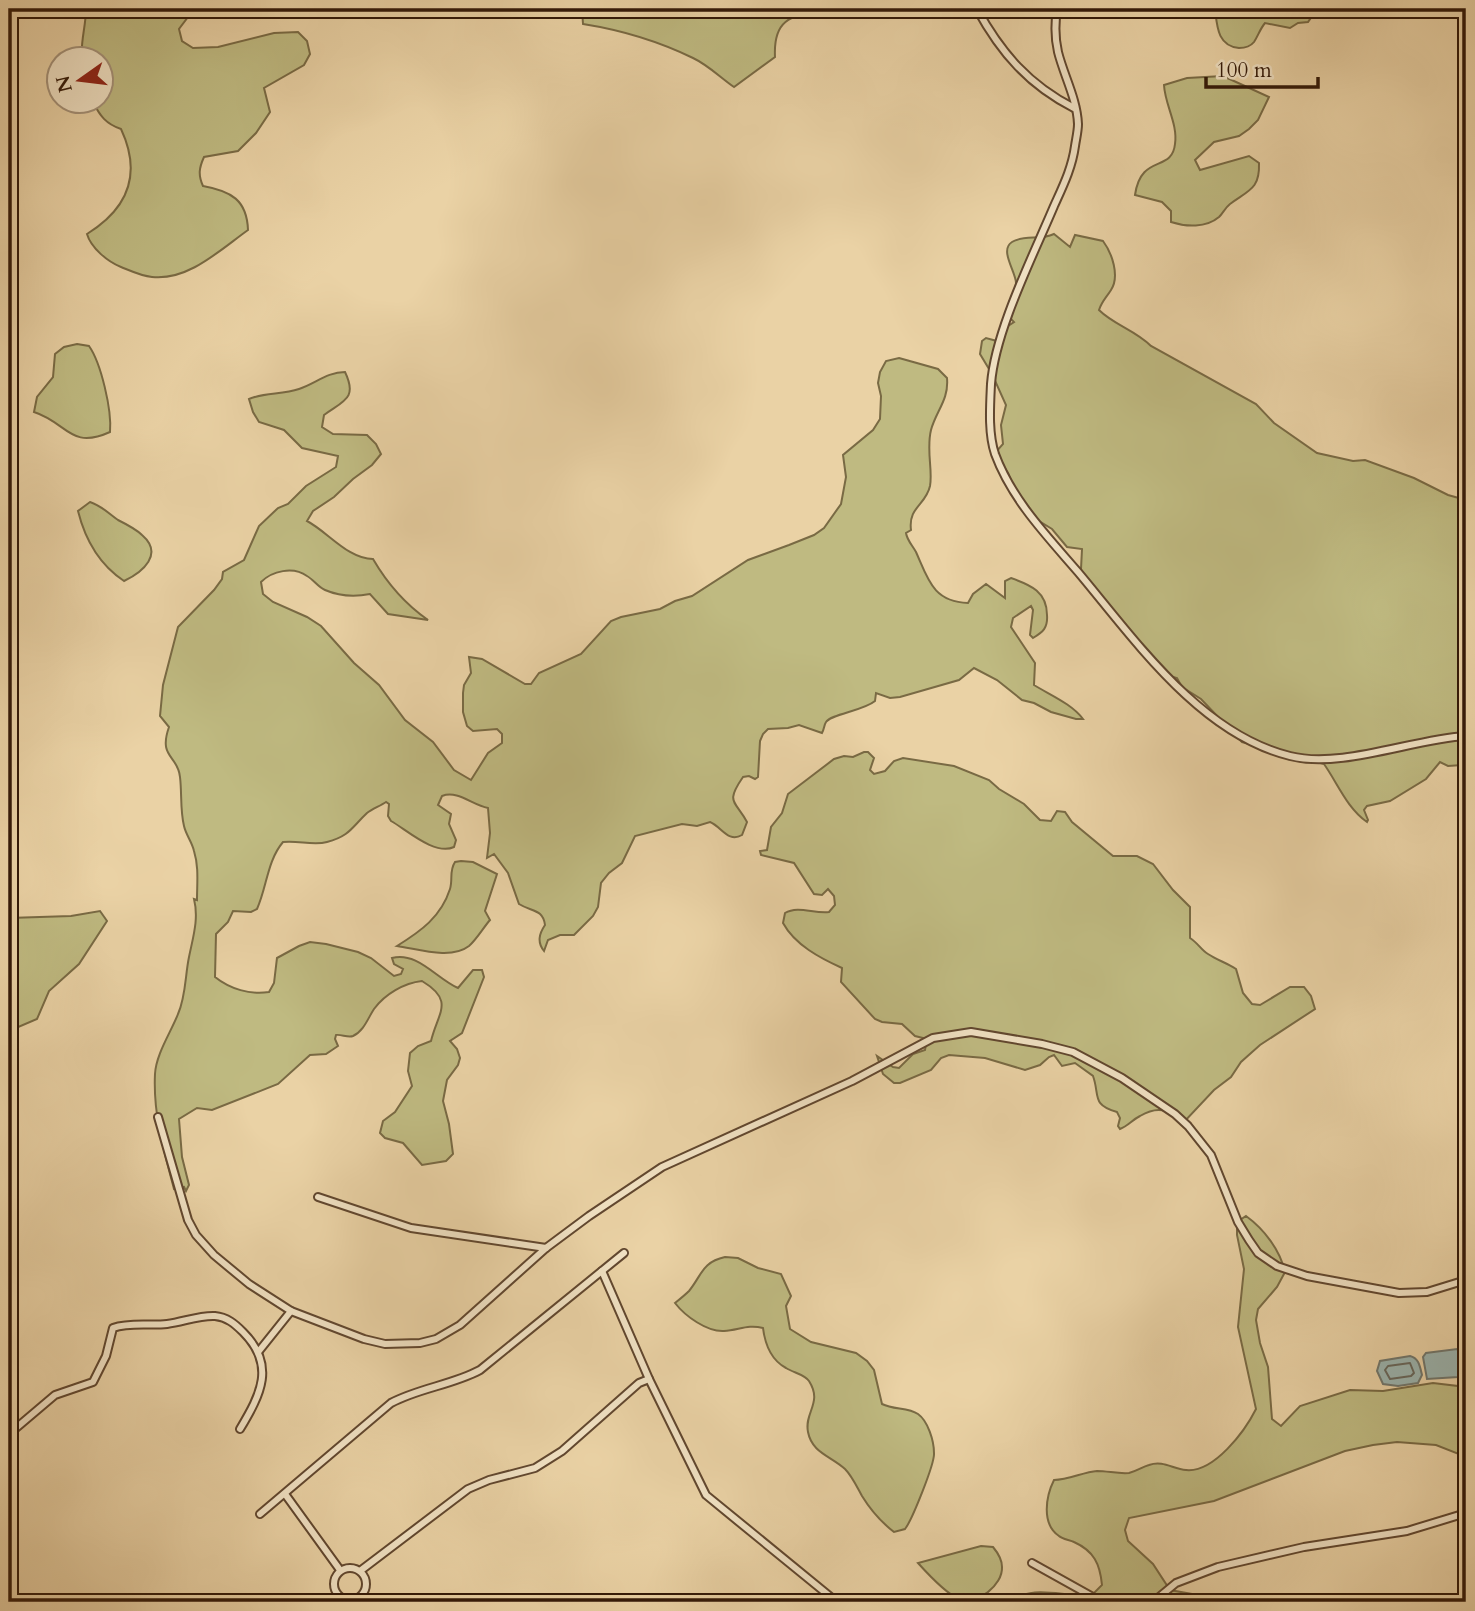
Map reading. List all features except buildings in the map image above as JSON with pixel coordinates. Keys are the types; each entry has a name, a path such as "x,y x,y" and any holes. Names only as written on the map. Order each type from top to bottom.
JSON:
{"street":[{"path":"977,9 991,33 1020,69 1049,95 1074,108"},
{"path":"1057,9 1057,50 1069,82 1078,123 1071,169 1000,342 992,380 990,419 994,450 1018,499 1142,650 1206,712 1248,740 1273,751 1314,760 1466,736"},
{"path":"158,1117 181,1202 196,1235 232,1270 291,1311 364,1339 385,1344 420,1343 436,1339 460,1325 546,1248 662,1167 852,1081 933,1038 971,1032 1073,1052 1122,1078 1175,1114 1211,1155 1248,1240 1258,1253 1277,1266 1300,1274 1399,1293 1427,1292 1466,1280"},
{"path":"318,1197 411,1228 546,1248"},
{"path":"260,1514 391,1403 453,1383 480,1370 624,1252"},
{"path":"602,1271 649,1379 706,1495 832,1598"},
{"path":"259,1351 291,1311"},
{"path":"9,1434 55,1395 93,1382 106,1356 111,1333 117,1327 178,1323 213,1316 225,1318 235,1325 259,1351 262,1383 258,1397 240,1429"},
{"path":"360,1571 468,1489 489,1480 535,1468 562,1451 639,1383 649,1379"},
{"path":"285,1494 340,1570"},
{"path":"1153,1602 1176,1583 1218,1567 1304,1547 1407,1531 1466,1513"},
{"path":"1032,1563 1102,1602"},
{"path":"353,1567 360,1571 366,1582 357,1601 347,1600 336,1593 334,1581 340,1570 353,1567"},
{"path":"362,1594 369,1601"}],"shaded area":[{"path":"86,9 194,9 179,29 182,41 193,48 218,47 274,33 298,32 307,41 310,54 304,65 264,88 270,112 256,133 238,151 204,157 200,175 203,186 222,191 236,199 244,211 248,230 191,269 165,277 140,274 111,262 92,244 87,234 113,213 122,201 131,175 127,145 121,129 111,125 102,116 116,116 116,46 82,46"},
{"path":"582,9 824,9 787,21 777,34 775,57 734,87 704,64 666,46 611,29 583,24"},
{"path":"1215,9 1319,9 1308,22 1298,23 1290,28 1265,23 1252,44 1239,48 1222,39"},
{"path":"1223,76 1269,97 1258,120 1249,129 1239,136 1214,142 1195,160 1200,170 1249,156 1259,163 1258,178 1248,192 1230,204 1214,221 1196,226 1171,222 1171,211 1162,202 1135,195 1143,173 1173,153 1175,129 1164,85 1187,78"},
{"path":"1054,234 1070,247 1075,235 1103,241 1112,258 1115,278 1099,310 1151,346 1256,404 1274,423 1317,453 1353,461 1365,460 1466,500 1466,768 1440,762 1426,779 1390,801 1367,806 1364,810 1367,822 1348,803 1324,764 1242,742 1201,699 1182,687 1177,678 1163,674 1153,666 1085,583 1081,569 1082,549 1067,547 1052,529 1039,521 1014,489 1008,473 995,453 1003,444 1001,425 1006,405 980,354 982,341 986,338 997,341 1005,328 1014,322 1005,313 1016,287 1008,246 1017,240"},
{"path":"77,344 89,346 101,375 107,400 110,432 97,437 77,436 34,412 37,397 53,377 55,354 64,347"},
{"path":"899,358 938,369 947,378 946,393 930,437 930,486 912,516 911,530 906,533 928,580 939,594 956,602 968,603 973,594 986,584 1005,598 1005,581 1011,578 1036,590 1046,607 1047,623 1044,629 1033,638 1030,635 1033,610 1031,606 1013,618 1011,627 1035,663 1034,685 1067,704 1083,719 1051,712 1022,700 997,680 974,668 959,680 900,697 890,698 876,693 875,701 870,704 829,719 822,733 799,725 768,729 760,741 758,777 743,777 734,792 734,801 747,822 742,835 729,836 710,822 697,826 682,824 635,836 622,863 601,883 598,907 593,916 574,935 560,935 548,940 544,951 540,941 545,925 542,916 519,904 508,873 494,854 487,858 490,833 488,808 459,796 442,796 438,805 451,814 449,824 456,840 454,847 446,849 430,845 391,821 388,816 389,804 386,802 367,813 350,831 335,840 316,843 283,842 270,866 257,909 251,912 233,911 228,922 216,934 215,977 240,990 269,992 274,983 277,958 310,942 358,952 371,958 394,976 401,974 403,969 394,964 392,958 410,958 458,988 473,970 482,970 484,977 462,1033 450,1041 460,1058 447,1080 443,1101 453,1154 446,1161 422,1165 403,1143 385,1138 380,1133 383,1121 395,1112 412,1086 408,1071 410,1053 418,1046 431,1041 442,1008 438,995 422,981 408,984 389,994 374,1009 357,1034 336,1035 338,1046 326,1054 310,1055 278,1084 212,1110 197,1108 179,1119 182,1157 189,1185 186,1191 184,1187 174,1189 157,1118 155,1074 161,1051 183,1000 195,928 197,863 183,820 179,770 167,751 166,737 169,727 160,716 163,685 178,627 214,590 222,579 223,572 244,560 259,526 306,486 336,467 338,456 302,448 284,430 259,422 249,399 293,391 332,374 345,372 349,381 349,394 324,415 322,427 333,434 367,435 381,454 334,497 313,511 307,521 355,555 373,559 397,593 428,620 388,614 370,594 347,595 330,592 295,571 283,571 266,578 261,582 263,594 273,602 321,626 354,663 379,685 405,720 433,742 454,770 471,780 488,753 502,743 502,734 497,729 473,731 467,726 463,712 463,693 471,673 469,657 482,659 525,684 531,684 539,673 581,654 611,621 660,609 692,596 748,560 814,535 824,528 841,504 846,477 843,455 873,430 880,419 880,372 886,361"},
{"path":"90,502 137,531 148,542 151,556 148,562 138,573 124,581 101,559 85,532 78,511"},
{"path":"864,752 874,758 870,770 874,774 885,771 894,761 903,758 954,766 989,780 1024,804 1040,820 1051,821 1057,811 1065,812 1072,822 1113,856 1137,856 1153,864 1190,907 1190,938 1206,952 1236,969 1243,993 1252,1004 1260,1005 1290,987 1304,987 1311,996 1315,1009 1260,1045 1184,1122 1168,1112 1158,1110 1137,1118 1120,1129 1117,1112 1100,1103 1093,1076 1075,1063 1062,1066 1054,1055 1040,1065 1025,1070 985,1058 949,1055 941,1058 931,1070 894,1083 883,1074 877,1056 899,1068 913,1054 925,1050 927,1039 915,1036 902,1024 875,1019 841,982 842,968 817,955 794,938 783,923 785,913 795,910 829,912 835,905 834,896 828,889 822,895 814,894 794,863 761,855 760,851 767,850 771,827 782,813 788,794 834,759 853,757"},
{"path":"461,861 473,862 497,874 485,911 490,920 472,943 462,950 444,953 397,946 422,929 436,915 450,889 453,865"},
{"path":"100,911 107,921 79,964 49,991 37,1019 9,1031 9,918 71,916"},
{"path":"1246,1216 1270,1241 1285,1272 1277,1287 1258,1309 1256,1320 1268,1367 1272,1419 1281,1426 1300,1406 1350,1390 1383,1391 1433,1383 1466,1387 1466,1463 1459,1454 1436,1445 1397,1442 1373,1445 1345,1451 1214,1501 1129,1518 1125,1530 1128,1541 1153,1564 1170,1590 1192,1594 1211,1602 1009,1602 1019,1596 1039,1592 1092,1595 1102,1585 1098,1565 1091,1554 1053,1531 1047,1517 1047,1502 1054,1480 1097,1471 1129,1473 1154,1464 1186,1470 1197,1469 1218,1458 1251,1418 1256,1409 1238,1327 1244,1269 1237,1222"},
{"path":"725,1257 738,1258 758,1268 781,1274 791,1296 786,1306 790,1329 811,1342 856,1353 874,1370 882,1404 914,1412 925,1421 933,1443 933,1459 913,1515 905,1529 894,1532 885,1524 869,1506 848,1472 814,1445 807,1425 814,1402 813,1389 804,1377 776,1361 767,1346 763,1328 717,1331 690,1318 675,1303 689,1291 707,1266"},
{"path":"981,1546 993,1547 1002,1567 994,1587 981,1597 959,1599 937,1583 918,1563"}],"water":[{"path":"1457,1349 1462,1356 1461,1373 1458,1377 1427,1379 1423,1357 1426,1353"},
{"path":"1410,1356 1420,1366 1422,1375 1418,1383 1398,1386 1383,1384 1377,1371 1380,1361"}]}
